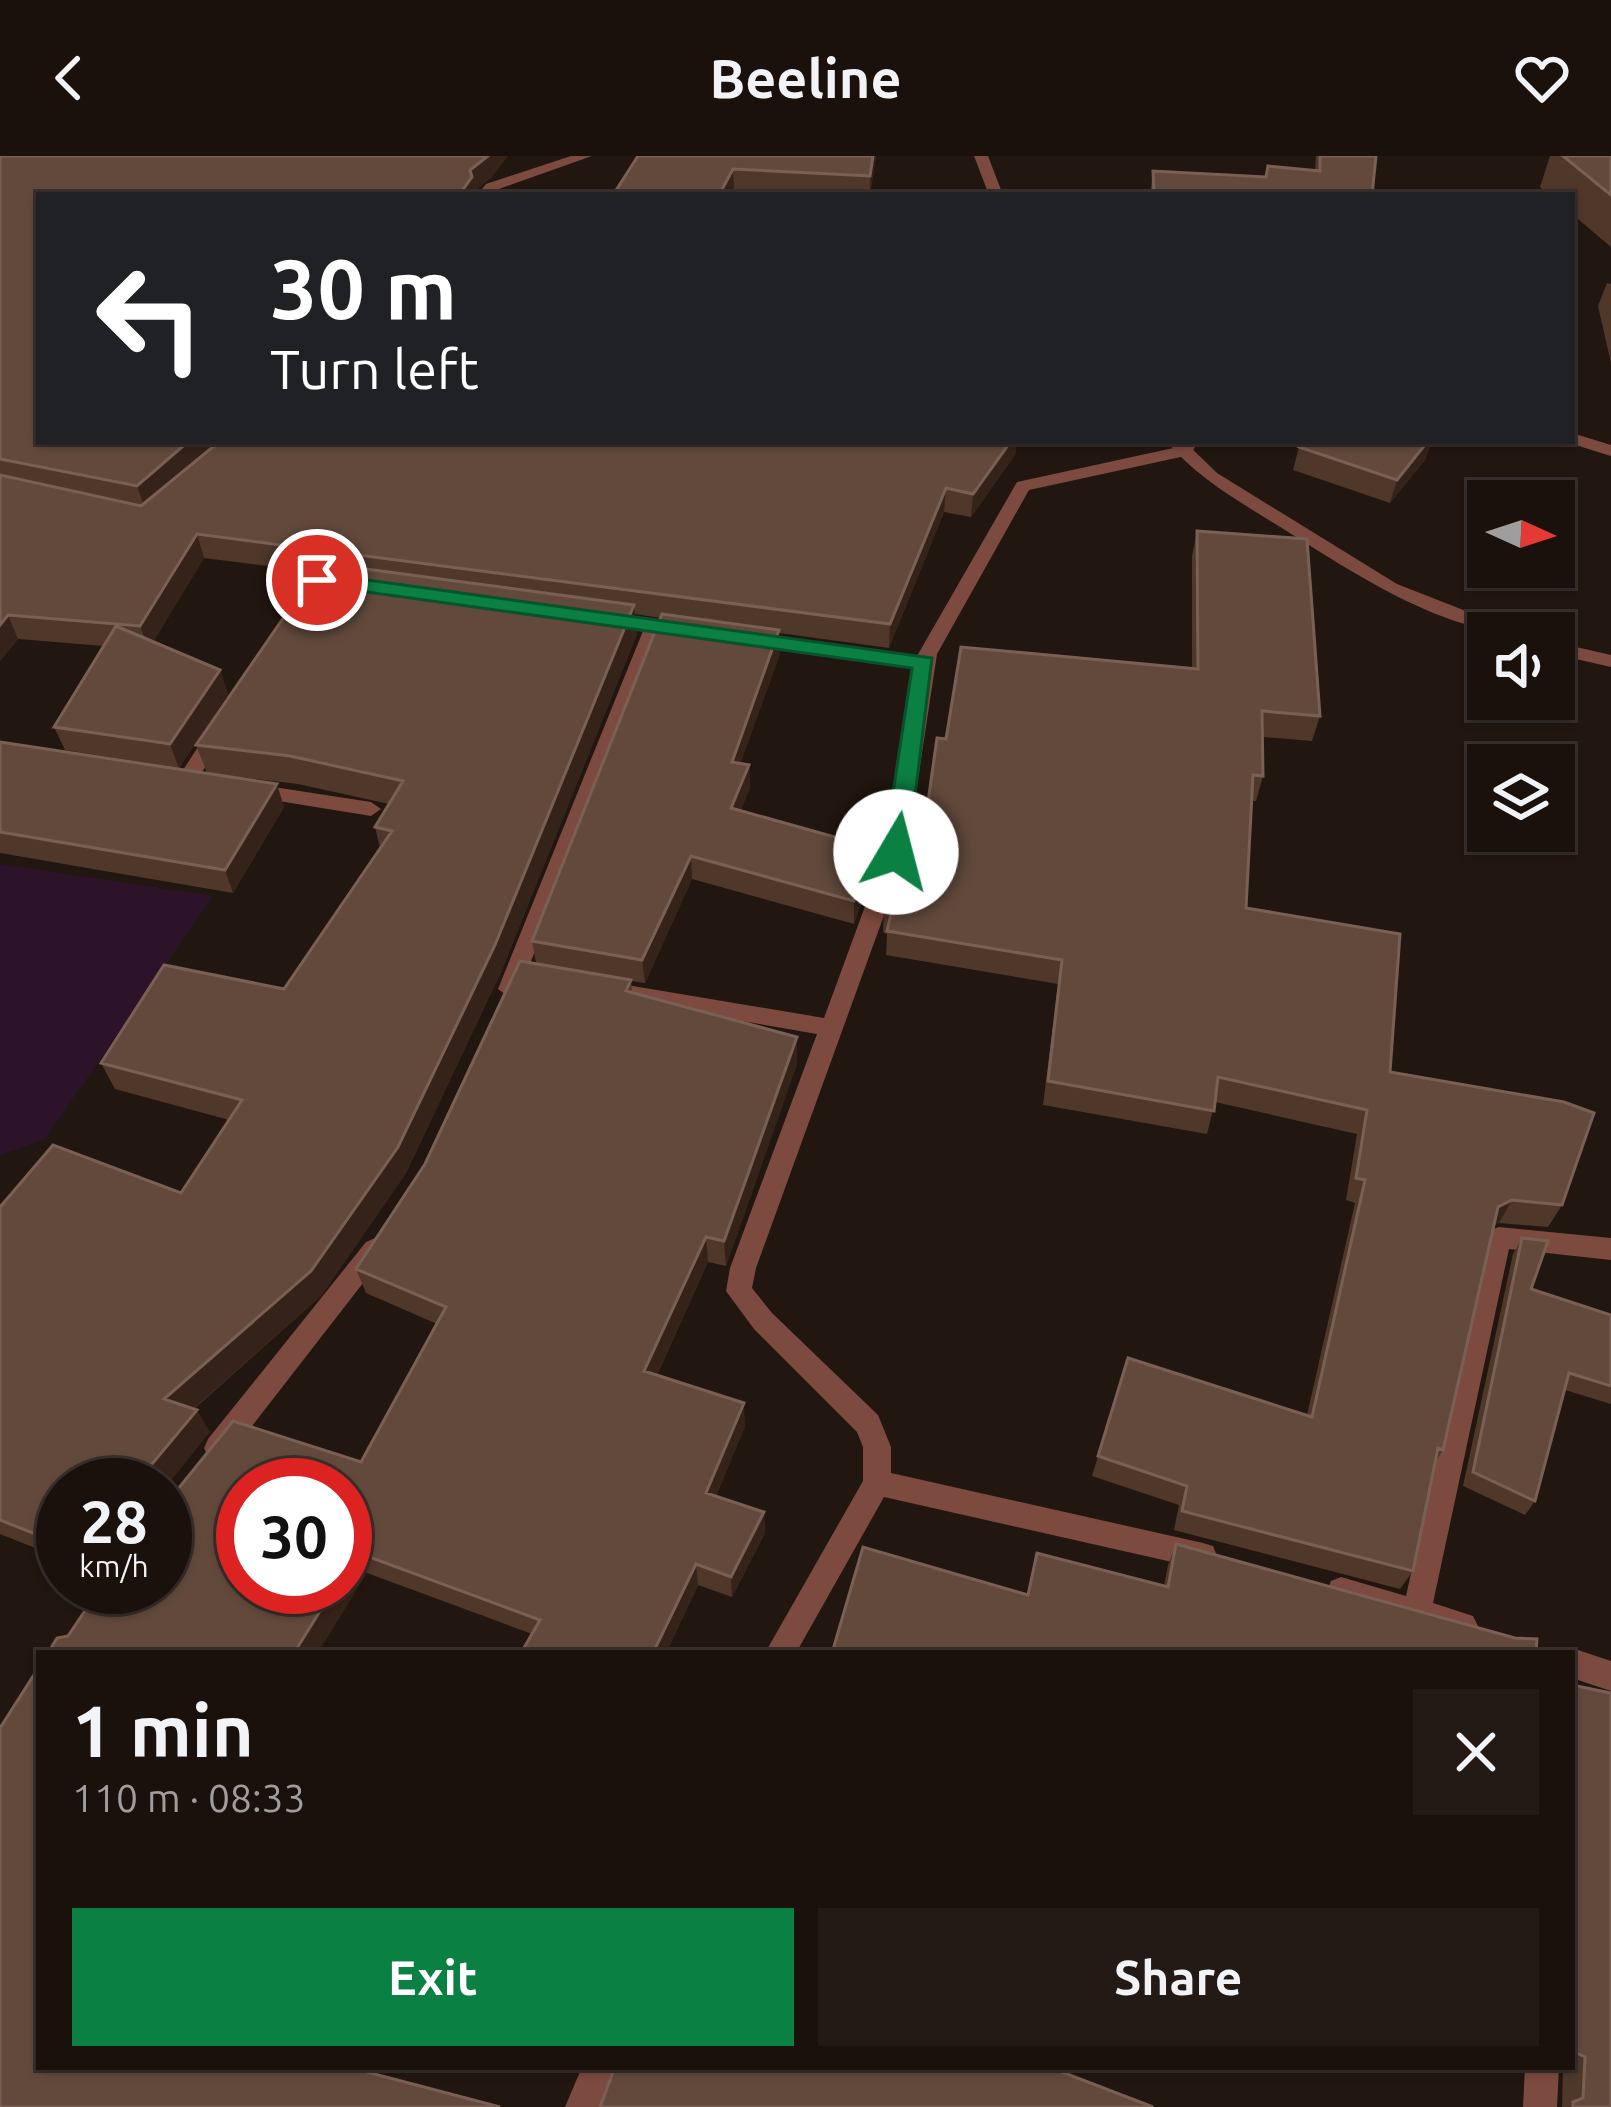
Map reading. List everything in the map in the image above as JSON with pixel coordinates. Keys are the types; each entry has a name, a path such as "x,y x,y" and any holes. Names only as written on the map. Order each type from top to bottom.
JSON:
{"street":[{"path":"487,192 585,156"},
{"path":"981,156 995,192"},
{"path":"1575,438 1596,441 1611,451"},
{"path":"782,1650 878,1483 877,1447 868,1424 763,1321 740,1291 742,1268 896,852 924,663 1023,486 1183,444 1211,476 1390,588 1467,616"},
{"path":"587,617 924,663"},
{"path":"497,1016 527,976 654,626"},
{"path":"1575,653 1611,661"},
{"path":"186,781 234,708"},
{"path":"140,773 209,784"},
{"path":"232,788 370,809"},
{"path":"584,986 832,1028"},
{"path":"204,1466 353,1282 387,1232"},
{"path":"1417,1610 1499,1237 1611,1249"},
{"path":"878,1483 1065,1521 1241,1565"},
{"path":"1307,1582 1417,1610 1500,1639"},
{"path":"1575,1665 1611,1676"},
{"path":"582,2107 598,2070"},
{"path":"1540,2107 1542,2070"}],"shaded area":[{"path":"0,864 213,896 45,1139 0,1155"}],"building":[{"path":"0,156 488,156 470,170 472,177 461,192 36,192 36,444 186,444 137,486 0,459"},
{"path":"638,156 873,156 870,176 733,169 721,192 615,192"},
{"path":"1320,156 1376,156 1372,192 1154,192 1153,171 1266,177 1268,166 1320,171"},
{"path":"1563,156 1611,156 1611,195"},
{"path":"216,444 1009,444 973,494 946,488 890,624 197,534 140,626 8,615 0,625 0,475 141,506"},
{"path":"1302,444 1426,444 1397,480 1299,447"},
{"path":"1197,531 1307,539 1320,716 1262,711 1263,776 1253,775 1246,908 1400,934 1390,1072 1564,1102 1594,1113 1562,1205 1512,1200 1498,1207 1443,1450 1438,1448 1413,1571 1182,1511 1187,1486 1098,1456 1128,1358 1312,1417 1365,1180 1356,1178 1367,1110 1218,1077 1214,1111 1048,1081 1062,960 887,931 892,910 884,908 904,854 920,859 937,738 946,739 961,647 1198,669"},
{"path":"321,563 634,605 495,945 398,1147 311,1271 164,1399 197,1410 157,1458 36,1458 36,1534 0,1520 0,1207 53,1145 181,1193 242,1100 101,1063 164,965 284,989 392,831 375,827 403,781 290,756 196,745"},
{"path":"662,614 779,630 732,762 749,765 731,808 874,848 854,901 691,856 642,960 532,941"},
{"path":"116,626 220,670 170,744 54,727"},
{"path":"0,742 277,784 225,870 0,832"},
{"path":"520,961 631,980 626,991 797,1037 724,1241 706,1237 644,1371 744,1403 706,1493 764,1512 731,1577 696,1564 654,1650 523,1650 540,1620 372,1558 372,1458 363,1458 446,1307 356,1269 425,1164"},
{"path":"1522,1238 1548,1241 1531,1289 1611,1315 1611,1386 1569,1373 1535,1501 1473,1472"},
{"path":"233,1421 349,1458 216,1458 216,1614 318,1614 296,1650 50,1650 57,1638 68,1636 83,1614 192,1614 192,1472"},
{"path":"1176,1544 1515,1638 1537,1639 1536,1650 833,1650 863,1547 1028,1595 1037,1553 1168,1587"},
{"path":"36,1672 36,2070 359,2070 500,2107 0,2107 0,1728"},
{"path":"1575,1686 1611,1693 1611,2107 1573,2107 1573,2102 1583,2098 1585,2057 1575,2052"},
{"path":"614,2070 1057,2070 1153,2107 600,2107"}],"route":[{"path":"317,580 924,663 896,852"}]}
